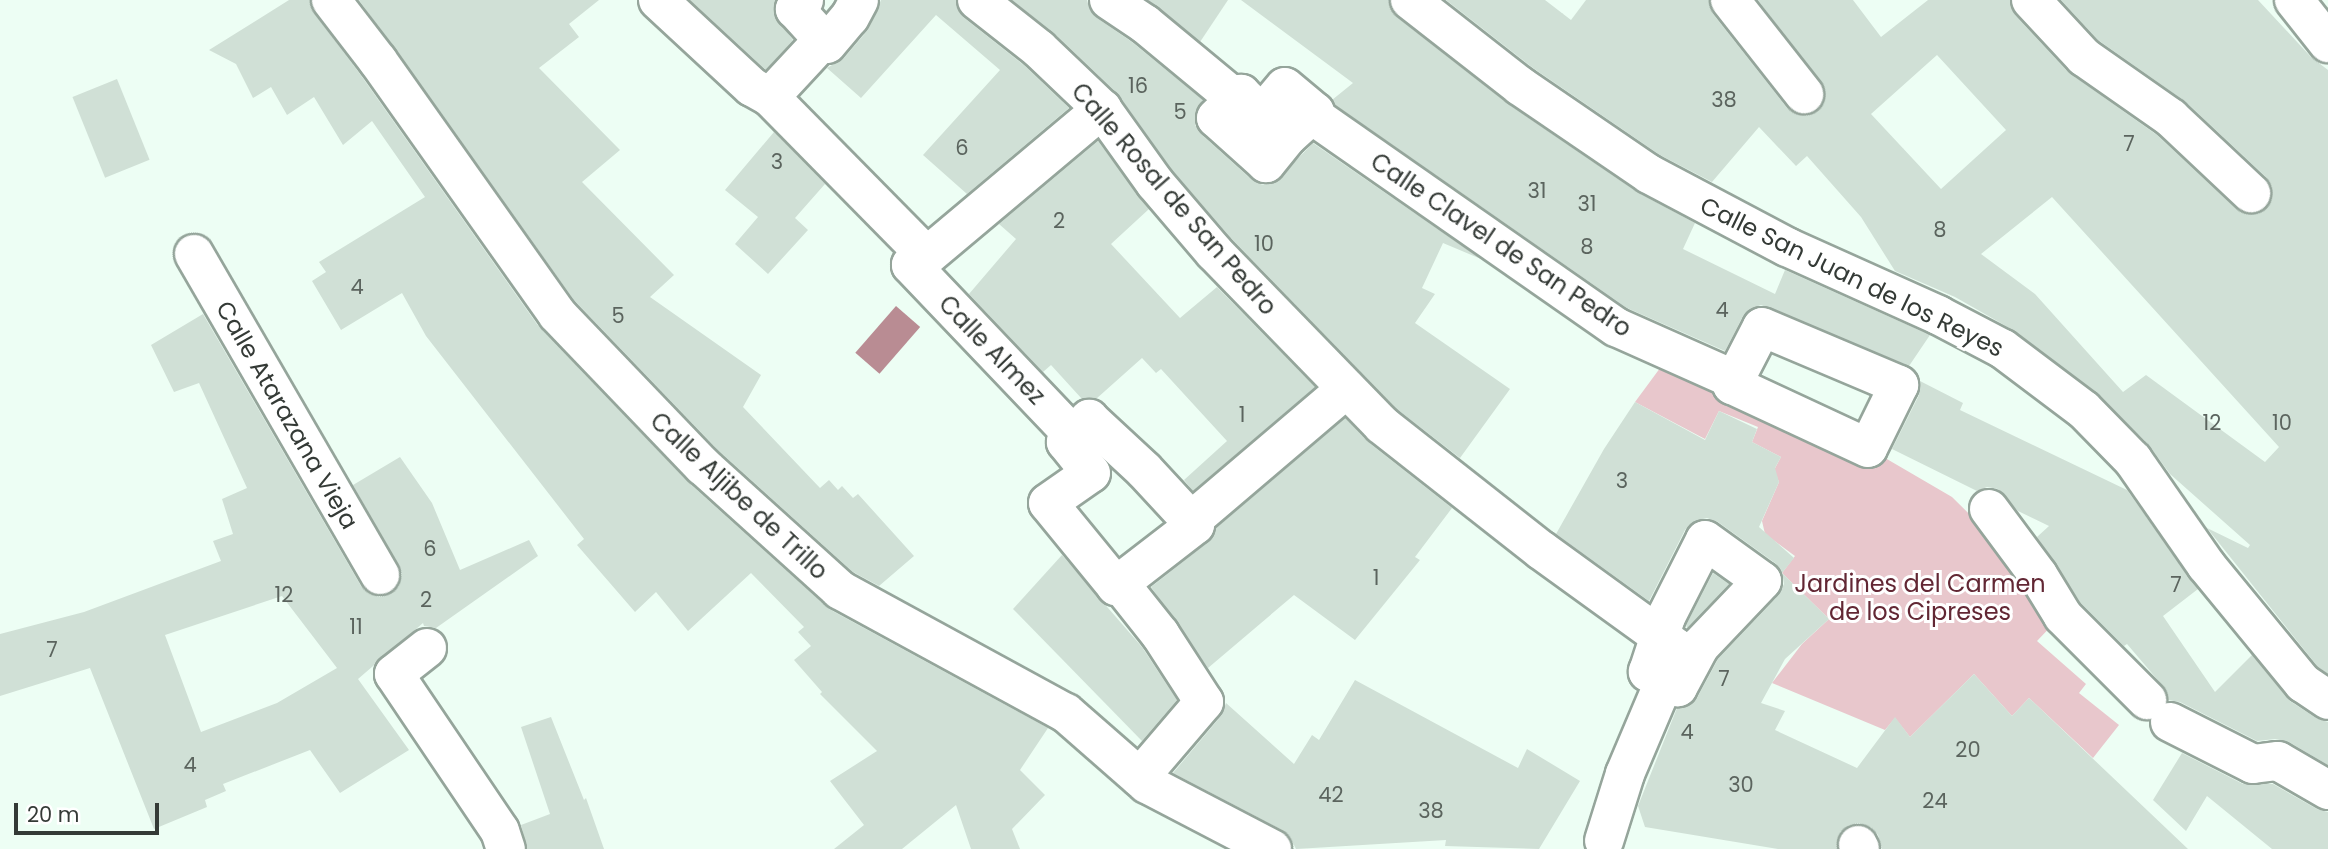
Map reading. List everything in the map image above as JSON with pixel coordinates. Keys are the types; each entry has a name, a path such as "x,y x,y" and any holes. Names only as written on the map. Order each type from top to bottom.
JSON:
{"street":[{"name":"Calle Aljibe de Trillo","path":"331,0 378,61 557,314 703,466 840,590 1066,713 1140,777 1272,849"},
{"name":"Calle Almez","path":"658,0 752,87 771,97 1073,435"},
{"path":"804,0 794,9 827,44 850,18 859,0"},
{"name":"Calle Rosal de San Pedro","path":"976,0 1039,49 1102,109 1155,183 1214,252 1382,425 1667,656 1604,841"},
{"name":"Calle Clavel de San Pedro","path":"1109,0 1144,24 1261,120 1312,116 1616,327 1735,380"},
{"name":"Calle San Juan de los Reyes","path":"1410,0 1539,100 1649,174 1787,247 1938,315 2003,349 2084,410 2133,460 2206,565 2302,683 2328,700"},
{"path":"1730,0 1804,94"},
{"path":"2031,0 2084,57 2171,118 2250,193"},
{"path":"2294,0 2328,43"},
{"path":"771,97 823,40"},
{"path":"919,260 1102,109"},
{"name":"Calle Atarazana Vieja","path":"194,254 380,575"},
{"path":"1191,521 1346,389"},
{"path":"1089,419 1144,470 1191,521 1195,525 1121,585 1116,586 1048,503 1091,473 1066,442 1089,419"},
{"path":"1989,509 2038,575 2063,616 2158,711 2253,764 2278,761 2328,790"},
{"path":"1121,585 1160,634 1204,702 1140,777"},
{"path":"427,648 394,674 500,831 506,849"}],"green space":[{"name":"Jardines del Carmen de los Cipreses","path":"1666,360 1868,448 1952,497 2036,580 2058,619 2037,641 2086,684 2079,693 2119,725 2093,758 2029,698 2012,716 1974,674 1910,737 1895,718 1885,730 1772,683 1802,644 1829,619 1782,573 1795,556 1765,534 1762,521 1779,482 1774,470 1781,457 1752,442 1758,427 1719,411 1705,439 1635,402"}],"shaded area":[{"path":"896,306 920,327 879,374 855,353"}],"building":[{"path":"289,0 310,0 314,13 539,327 688,482 829,609 1048,728 1020,770 1045,795 1012,829 1020,849 971,849 956,805 902,849 834,849 864,825 830,781 877,751 820,694 822,692 794,660 811,646 798,632 804,627 751,573 688,631 656,592 635,612 577,545 584,539 426,336 402,293 341,330 312,281 326,272 319,262 425,197 372,121 343,145 314,97 287,115 271,87 253,98 236,64 209,50"},
{"path":"359,0 599,0 569,24 579,37 539,68 620,150 582,182 674,275 650,297 761,375 743,407 820,488 829,480 838,490 842,486 853,498 858,494 914,556 879,586 853,572 718,450 574,300"},
{"path":"690,0 776,0 774,15 793,40 766,70"},
{"path":"881,0 956,0 963,17 1025,66 1069,108 967,194 923,155 1000,70 936,15 861,98 827,68 844,58 867,31"},
{"path":"1012,0 1087,0 1090,10 1097,18 1132,42 1203,100 1195,112 1195,125 1201,134 1252,180 1263,185 1274,183 1313,143 1481,259 1443,243 1422,288 1435,294 1415,323 1510,389 1460,458 1397,409 1230,237 1172,170 1117,93 1054,33"},
{"path":"1148,0 1228,0 1200,42"},
{"path":"1241,0 1389,0 1397,17 1507,103 1637,192 1695,223 1683,249 1775,294 1785,270 1930,335 1909,366 1761,305 1750,309 1743,316 1725,351 1627,308 1335,105 1332,100 1353,83"},
{"path":"1446,0 1545,0 1571,20 1586,0 1709,0 1713,14 1787,108 1795,114 1806,116 1817,112 1824,103 1825,90 1758,0 1853,0 1881,37 1928,0 2010,0 2015,15 2068,72 2157,135 2236,209 2247,214 2258,214 2272,199 2272,187 2266,177 2186,102 2098,40 2061,0 2258,0 2311,57 2328,70 2328,674 2318,667 2207,528 2248,548 2250,545 2170,474 2149,445 2099,395 2013,330 1955,297 1895,271 1861,217 1807,156 1796,166 1759,127 1712,182 1660,155 1533,68","holes":["1937,55 2006,130 1941,189 1871,114","2052,197 2279,447 2265,462 2146,375 2123,392 2035,294 1981,254"]},
{"path":"117,79 150,160 105,178 72,97"},
{"path":"774,132 825,184 795,218 808,230 768,274 735,244 758,217 725,190"},
{"path":"1098,141 1149,209 1111,244 1180,318 1217,287 1315,387 1193,491 1184,480 1227,441 1161,369 1156,373 1142,358 1096,399 1082,399 1051,365 1043,372 969,294 1016,239 999,224"},
{"path":"203,314 361,586 369,594 379,597 390,594 399,586 402,574 353,485 400,457 432,503 460,570 529,540 538,556 436,628 424,626 423,623 358,679 409,750 340,793 310,750 223,784 226,791 205,800 207,807 154,829 90,668 0,696 0,634 84,612 221,561 213,541 233,534 222,499 247,488 199,383 174,392 151,345","holes":["282,596 337,668 277,703 201,732 165,635"]},
{"path":"1920,381 1963,403 1960,410 2127,490 2198,589 2163,616 2215,692 2252,655 2290,701 2316,718 2328,722 2328,765 2289,742 2275,739 2257,741 2180,702 2168,700 2162,685 2127,644 2124,646 2080,602 2037,537 2049,526 2018,511 1998,489 1987,487 1977,491 1892,449 1919,395"},
{"path":"1635,402 1705,440 1719,411 1757,429 1752,442 1781,457 1775,468 1779,482 1759,527 1794,558 1782,573 1775,563 1718,522 1707,518 1695,521 1685,530 1649,601 1556,534 1604,449"},
{"path":"1345,418 1368,442 1452,508 1415,557 1420,560 1355,640 1294,595 1208,668 1151,587 1208,542 1216,528"},
{"path":"1062,555 1142,647 1177,700 1142,741 1013,609"},
{"path":"1713,573 1729,584 1687,628 1686,625"},
{"path":"1782,573 1829,619 1785,659 1761,703 1785,711 1775,730 1857,768 1895,717 1910,737 1974,674 2012,716 2029,698 2188,849 1882,849 1878,835 1871,827 1859,823 1849,825 1840,832 1837,849 1778,849 1645,827 1638,806 1677,708 1689,706 1697,698 1718,659 1778,596 1784,584"},
{"path":"1355,680 1518,768 1527,749 1580,781 1539,849 1445,846 1446,840 1296,849 1290,837 1282,830 1173,773 1221,716 1226,703 1294,764 1312,735 1319,740"},
{"path":"551,717 584,800 586,798 604,849 527,849 521,825 550,814 521,727"},
{"path":"2182,753 2243,784 2273,784 2317,809 2328,812 2328,849 2272,849 2207,796 2186,831 2153,800"}]}
